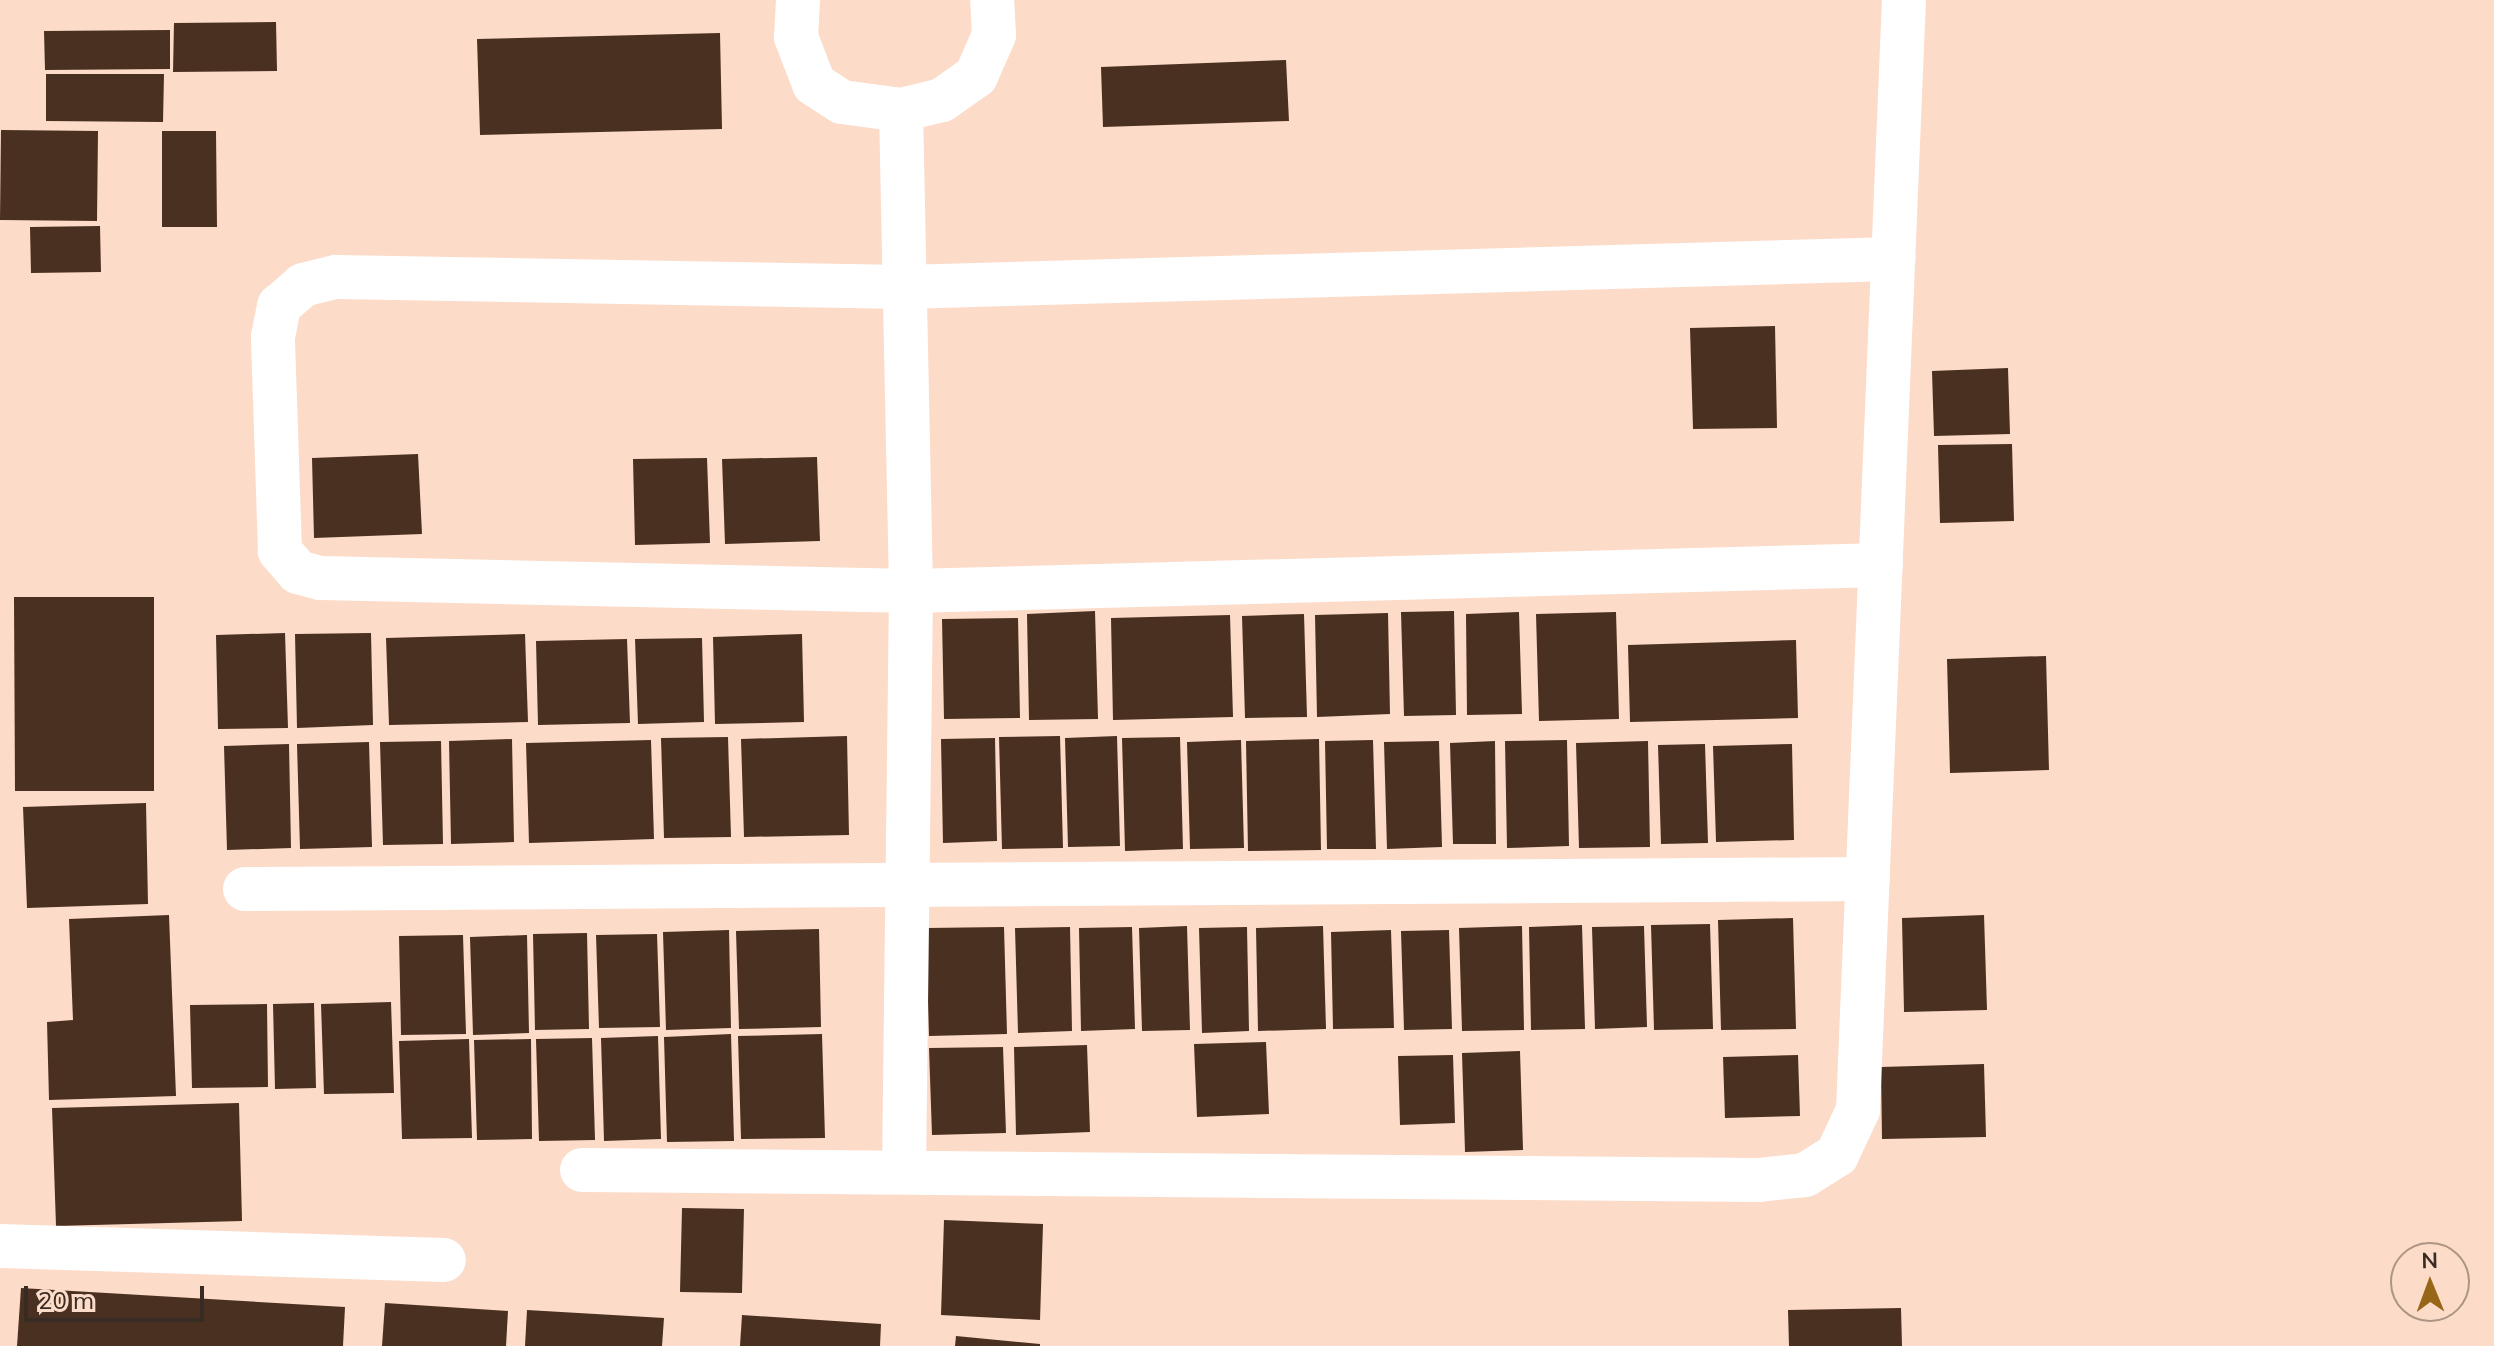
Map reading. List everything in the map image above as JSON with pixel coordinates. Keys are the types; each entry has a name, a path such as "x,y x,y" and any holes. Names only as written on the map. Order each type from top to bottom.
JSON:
{"street":[{"path":"798,0 796,37 814,84 842,102 901,110 942,100 976,76 994,35 992,0"},
{"path":"582,1170 904,1169 1759,1180 1805,1175 1837,1155 1858,1110 1904,0"},
{"path":"901,110 911,591 904,1169"},
{"path":"1881,565 911,591 320,578 298,572 280,551 275,528 273,337 279,306 303,285 336,277 905,287 1894,259"},
{"path":"245,889 1868,879"},
{"path":"0,1246 444,1260"}],"building":[{"path":"276,22 277,71 173,72 174,23"},
{"path":"170,30 170,69 45,70 44,31"},
{"path":"720,33 722,129 480,135 477,39"},
{"path":"1286,60 1289,121 1103,127 1101,67"},
{"path":"46,74 164,74 163,122 46,121"},
{"path":"1,130 98,131 97,221 0,220"},
{"path":"162,131 216,131 217,227 162,227"},
{"path":"100,226 101,272 31,273 30,227"},
{"path":"1775,326 1777,428 1693,429 1690,328"},
{"path":"2008,368 2010,434 1934,436 1932,371"},
{"path":"2012,444 2014,521 1940,523 1938,445"},
{"path":"418,454 422,534 314,538 312,458"},
{"path":"817,457 820,541 725,544 722,459"},
{"path":"707,458 710,543 635,545 633,459"},
{"path":"14,597 154,597 154,791 15,791"},
{"path":"1095,611 1098,719 1029,720 1027,614"},
{"path":"1454,611 1456,715 1404,716 1401,612"},
{"path":"1519,612 1522,714 1467,715 1466,614"},
{"path":"1616,612 1619,719 1539,721 1536,614"},
{"path":"1388,613 1390,714 1317,717 1315,615"},
{"path":"1304,614 1307,717 1245,718 1242,616"},
{"path":"1230,615 1233,717 1113,720 1111,618"},
{"path":"1018,618 1020,718 944,719 942,619"},
{"path":"285,633 288,728 218,729 216,635"},
{"path":"371,633 373,725 297,728 295,634"},
{"path":"525,634 528,722 389,725 386,638"},
{"path":"802,634 804,722 715,724 713,637"},
{"path":"702,638 704,722 638,724 635,639"},
{"path":"627,639 630,723 538,725 536,641"},
{"path":"1796,640 1798,718 1630,722 1628,645"},
{"path":"2046,656 2049,770 1950,773 1947,659"},
{"path":"847,736 849,835 744,837 741,739"},
{"path":"1060,736 1063,848 1002,849 999,737"},
{"path":"1117,736 1120,846 1068,847 1065,738"},
{"path":"728,737 731,837 664,838 661,738"},
{"path":"1180,737 1183,849 1125,851 1122,738"},
{"path":"995,738 997,841 943,843 941,739"},
{"path":"512,739 514,842 451,844 449,741"},
{"path":"1319,739 1321,850 1248,851 1246,741"},
{"path":"651,740 654,839 529,843 526,743"},
{"path":"1241,740 1244,848 1190,849 1187,742"},
{"path":"1373,740 1376,849 1327,849 1325,741"},
{"path":"1567,740 1569,846 1507,848 1505,741"},
{"path":"441,741 443,844 383,845 380,742"},
{"path":"1439,741 1442,847 1387,849 1384,742"},
{"path":"1495,741 1496,844 1453,844 1450,743"},
{"path":"1648,741 1650,847 1579,848 1576,743"},
{"path":"369,742 372,847 300,849 297,744"},
{"path":"289,744 291,848 227,850 224,746"},
{"path":"1705,744 1708,843 1661,844 1658,745"},
{"path":"1792,744 1794,840 1716,842 1713,746"},
{"path":"146,803 148,904 27,908 23,807"},
{"path":"169,915 176,1096 49,1100 47,1022 73,1020 69,919"},
{"path":"1984,915 1987,1010 1904,1012 1902,918"},
{"path":"1793,918 1796,1029 1721,1030 1718,920"},
{"path":"1710,924 1713,1029 1654,1030 1651,925"},
{"path":"1582,925 1585,1029 1531,1030 1529,927"},
{"path":"1187,926 1190,1030 1142,1031 1139,928"},
{"path":"1323,926 1326,1029 1258,1031 1256,928"},
{"path":"1522,926 1524,1030 1462,1031 1459,928"},
{"path":"1644,926 1647,1027 1595,1029 1592,927"},
{"path":"1004,927 1007,1034 929,1036 926,928"},
{"path":"1070,927 1072,1031 1018,1033 1015,928"},
{"path":"1132,927 1135,1029 1081,1031 1079,928"},
{"path":"1247,927 1249,1031 1202,1033 1199,928"},
{"path":"819,929 821,1027 739,1029 736,931"},
{"path":"729,930 731,1028 666,1030 663,932"},
{"path":"1391,930 1394,1028 1333,1029 1331,932"},
{"path":"1449,930 1452,1029 1404,1030 1401,931"},
{"path":"587,933 589,1029 535,1030 533,934"},
{"path":"657,934 660,1027 599,1028 596,935"},
{"path":"463,935 466,1034 401,1035 399,936"},
{"path":"527,935 529,1033 473,1035 470,937"},
{"path":"391,1002 394,1093 324,1094 321,1004"},
{"path":"314,1003 316,1088 275,1089 273,1004"},
{"path":"267,1004 268,1087 192,1088 190,1005"},
{"path":"731,1034 734,1141 667,1142 664,1037"},
{"path":"822,1034 825,1138 741,1139 738,1036"},
{"path":"658,1036 661,1139 604,1141 601,1038"},
{"path":"592,1038 595,1140 539,1141 536,1039"},
{"path":"469,1039 472,1138 402,1139 399,1041"},
{"path":"531,1039 532,1139 477,1140 474,1040"},
{"path":"1266,1042 1269,1114 1197,1117 1194,1044"},
{"path":"1087,1045 1090,1132 1016,1135 1014,1047"},
{"path":"1003,1047 1006,1133 932,1135 929,1048"},
{"path":"1520,1051 1523,1150 1465,1152 1462,1053"},
{"path":"1453,1055 1455,1123 1400,1125 1398,1056"},
{"path":"1798,1055 1800,1116 1725,1118 1723,1057"},
{"path":"1984,1064 1986,1137 1882,1139 1881,1067"},
{"path":"239,1103 242,1221 56,1226 52,1108"},
{"path":"682,1208 744,1209 742,1293 680,1292"},
{"path":"944,1220 1043,1224 1040,1320 941,1315"},
{"path":"21,1288 345,1307 343,1346 17,1346"},
{"path":"385,1303 508,1311 506,1346 382,1346"},
{"path":"1901,1308 1902,1346 1789,1346 1788,1310"},
{"path":"527,1310 664,1318 662,1346 525,1346"},
{"path":"742,1315 881,1324 880,1346 740,1346"},
{"path":"956,1336 1040,1344 1040,1346 955,1346"}]}
